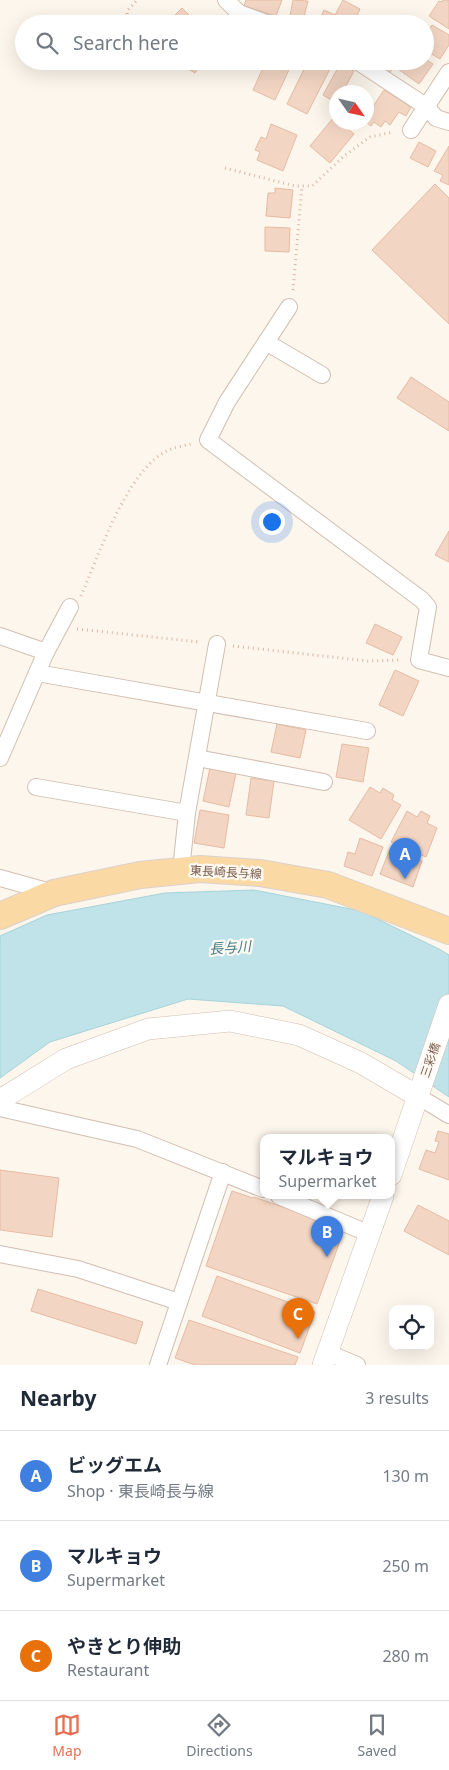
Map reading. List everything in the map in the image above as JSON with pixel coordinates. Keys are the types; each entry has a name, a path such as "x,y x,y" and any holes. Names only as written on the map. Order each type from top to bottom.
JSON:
{"main road":[{"name":"東長崎長与線","path":"0,916 54,893 140,875 200,869 260,873 328,885 449,931"}],"street":[{"path":"226,0 240,13 245,15"},
{"path":"371,70 427,107 436,118 449,122"},
{"path":"411,130 449,72"},
{"path":"289,307 227,402 208,440 422,600 428,607 420,660 449,668"},
{"path":"266,342 322,375"},
{"path":"0,758 46,652 70,607"},
{"path":"0,636 46,652"},
{"path":"181,870 187,813 217,644"},
{"path":"37,673 367,731"},
{"path":"197,758 324,782"},
{"path":"36,787 187,813"},
{"path":"0,878 54,893"},
{"name":"三彩橋","path":"395,1163 449,1006"},
{"path":"0,1100 66,1059 148,1029 230,1021 298,1035 361,1063 419,1092 449,1115"},
{"path":"0,1108 138,1139 260,1188"},
{"path":"158,1365 223,1172"},
{"path":"286,1199 370,1234"},
{"path":"357,1365 326,1359 382,1199"},
{"path":"0,1254 78,1269 179,1302"}],"path":[{"path":"127,15 127,11 137,0"},
{"path":"225,168 295,186 312,186 344,156 370,137 402,130 411,130"},
{"path":"289,307 292,297 302,186"},
{"path":"70,607 80,598 112,520 134,484 151,462 168,450 208,440"},
{"path":"59,627 368,661 420,660"}],"water":[{"name":"長与川","path":"254,890 361,911 449,955 449,1097 396,1061 283,1006 188,999 50,1042 0,1078 0,936 47,915 165,893"}],"building":[{"path":"246,0 282,0 276,15 244,6"},
{"path":"293,0 308,1 304,15 290,15"},
{"path":"343,0 360,9 357,15 335,15"},
{"path":"443,0 449,0 449,29 434,19 434,15 430,15 439,1 442,2"},
{"path":"182,8 189,15 175,15"},
{"path":"324,10 335,15 322,15"},
{"path":"434,26 449,35 449,45 440,59 434,55"},
{"path":"262,70 289,70 275,100 253,90"},
{"path":"304,70 329,70 307,114 287,104"},
{"path":"337,70 354,71 347,85 329,85 329,99 323,95"},
{"path":"383,70 391,70 389,74"},
{"path":"399,70 429,70 419,84"},
{"path":"384,90 411,107 406,116 399,112 390,125 385,121 381,127 374,122 374,105"},
{"path":"329,123 329,130 349,130 354,134 330,163 310,146"},
{"path":"271,124 297,135 283,171 257,160 260,152 255,150 261,137 266,139"},
{"path":"419,142 436,151 428,167 410,158"},
{"path":"449,146 449,185 440,181 443,175 434,171"},
{"path":"435,184 449,198 449,324 372,250"},
{"path":"275,188 293,190 290,218 266,216 268,193 275,193"},
{"path":"265,227 290,228 289,252 265,251"},
{"path":"411,377 449,402 449,431 397,398"},
{"path":"449,531 449,562 435,555"},
{"path":"375,624 402,637 393,655 366,643"},
{"path":"395,670 419,681 403,716 379,705"},
{"path":"277,724 306,730 300,758 271,752"},
{"path":"342,744 369,748 363,782 336,777"},
{"path":"210,768 236,773 229,807 203,801"},
{"path":"251,778 274,781 269,818 246,815"},
{"path":"370,787 380,793 383,788 394,795 392,800 401,805 381,839 349,820"},
{"path":"200,810 229,815 224,848 194,843"},
{"path":"407,811 417,817 421,811 430,816 427,823 437,828 426,857 391,842"},
{"path":"360,838 383,847 372,876 344,866 348,852 355,854"},
{"path":"390,849 422,861 413,887 380,874"},
{"path":"438,1131 449,1134 449,1180 419,1169 426,1150 435,1153 439,1142 435,1141"},
{"path":"0,1170 59,1178 52,1237 0,1230"},
{"path":"232,1191 334,1225 332,1229 343,1233 317,1304 206,1266"},
{"path":"418,1205 449,1221 449,1255 404,1231"},
{"path":"217,1276 315,1312 300,1353 202,1316"},
{"path":"38,1289 143,1322 136,1344 31,1311"},
{"path":"189,1320 298,1357 295,1365 195,1365 175,1358"}],"place":[{"name":"ビッグエム","path":"405,879"},
{"name":"マルキョウ","path":"327,1257"},
{"name":"やきとり伸助","path":"298,1339"}]}
